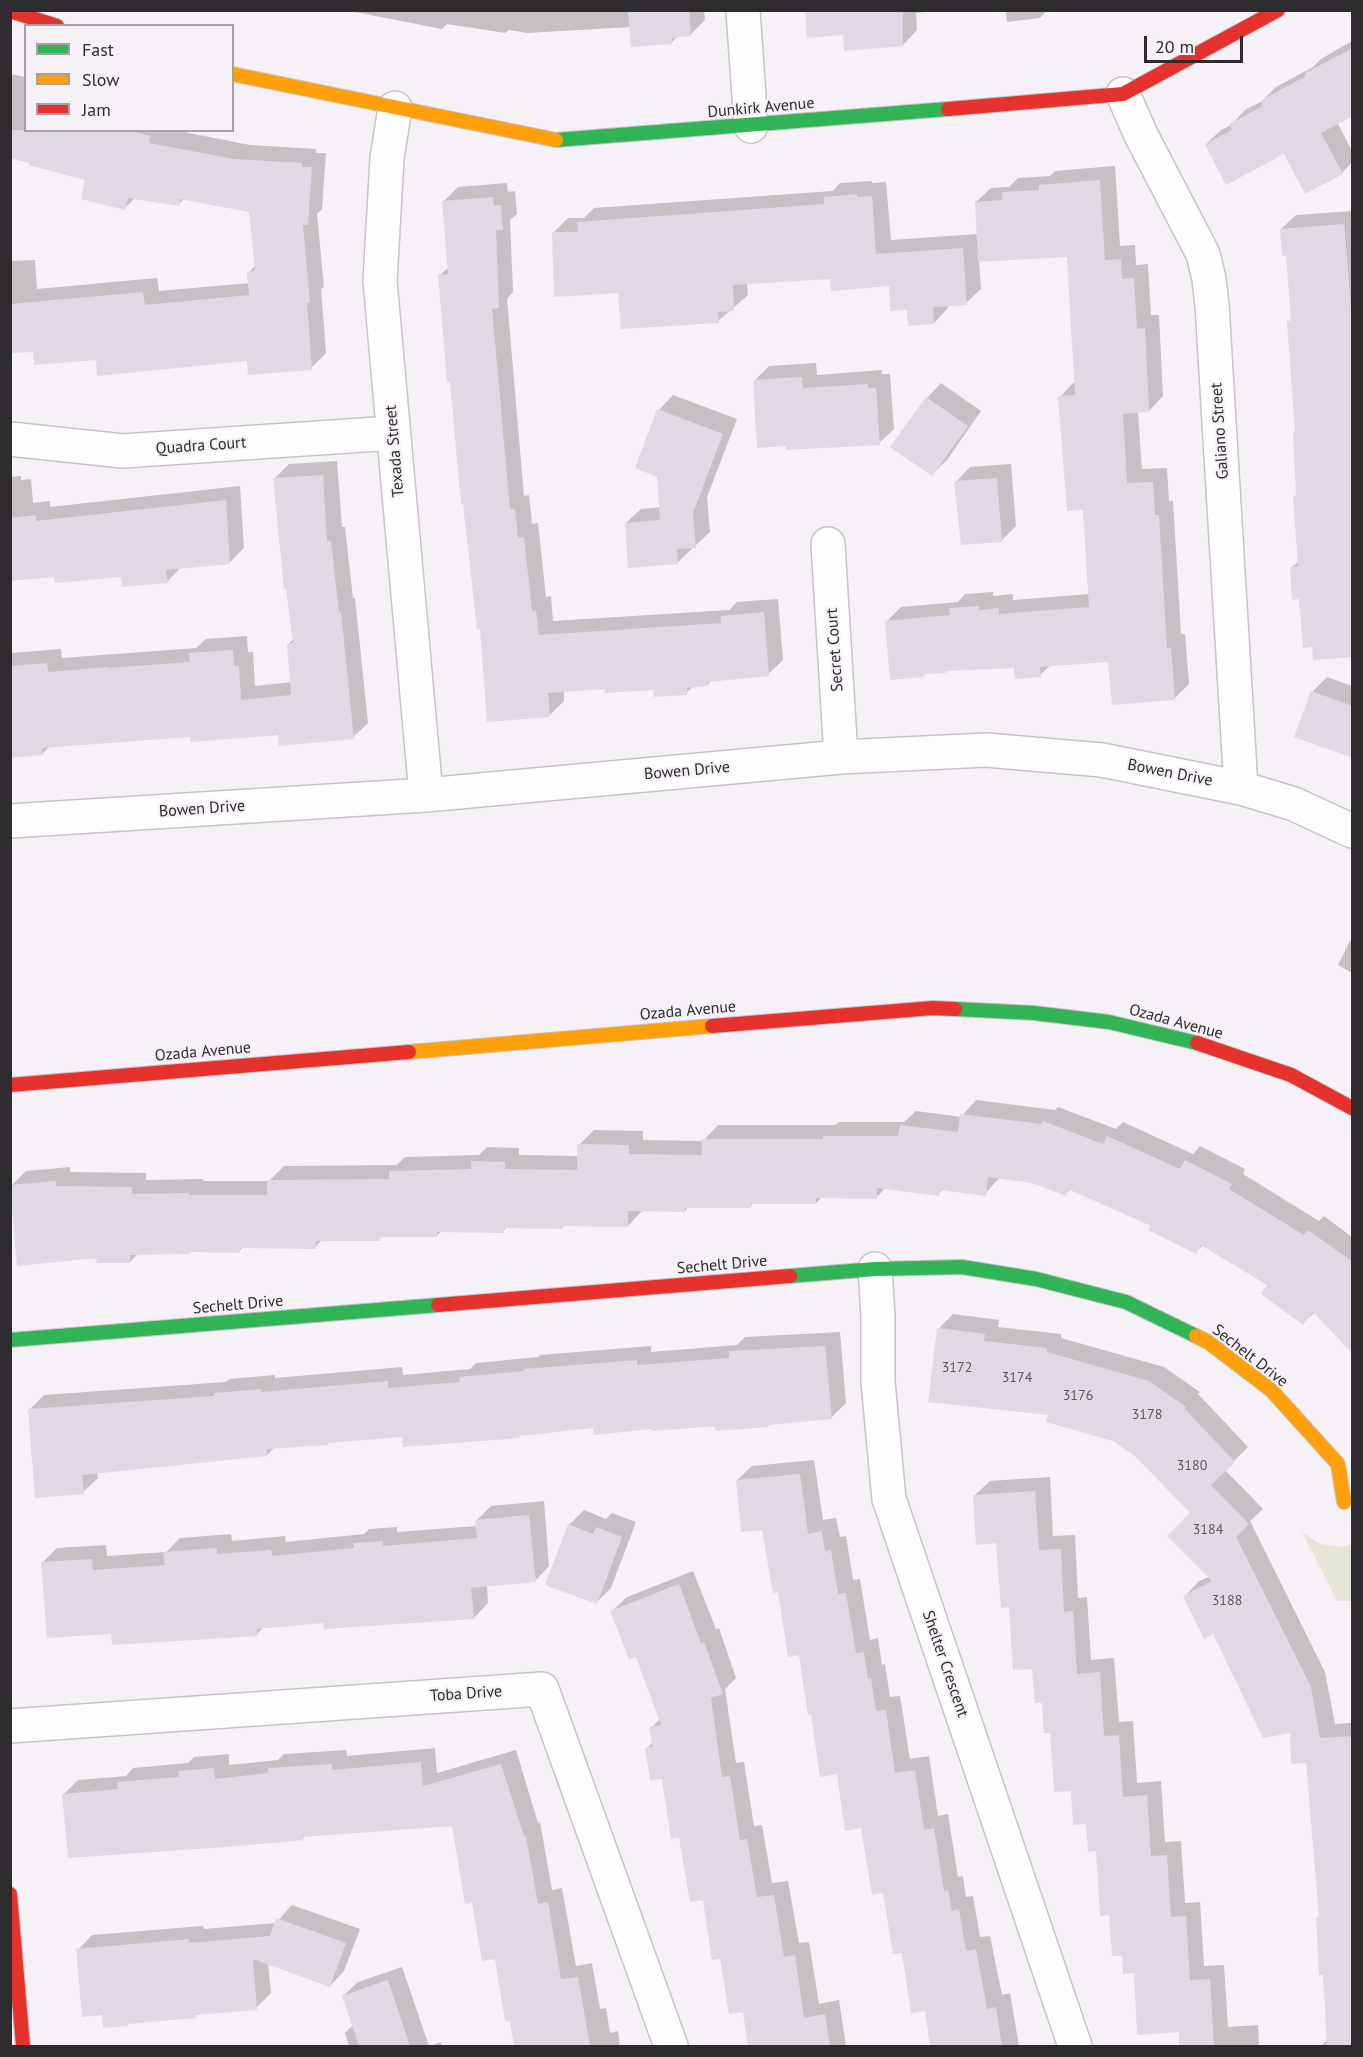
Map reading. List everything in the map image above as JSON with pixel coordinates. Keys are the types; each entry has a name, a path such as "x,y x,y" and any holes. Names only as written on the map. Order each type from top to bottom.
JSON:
{"street":[{"path":"743,10 751,126"},
{"name":"Dunkirk Avenue","path":"234,74 556,140 751,126 1123,94 1278,10"},
{"path":"10,11 51,24"},
{"name":"Galiano Street","path":"1123,94 1141,135 1203,254 1209,279 1216,364 1240,788"},
{"name":"Texada Street","path":"395,108 387,158 380,281 426,795"},
{"name":"Quadra Court","path":"10,439 123,451 393,433"},
{"name":"Secret Court","path":"828,544 841,757"},
{"name":"Bowen Drive","path":"10,820 426,795 841,757 986,750 1102,760 1240,788 1294,804 1353,831"},
{"name":"Ozada Avenue","path":"10,1084 933,1008 1034,1013 1109,1022 1192,1042 1291,1075 1353,1108"},
{"name":"Sechelt Drive","path":"10,1340 874,1269 962,1267 1036,1279 1126,1302 1208,1341 1271,1390 1338,1464 1344,1502"},
{"name":"Shelter Crescent","path":"874,1269 879,1316 878,1382 889,1499 1075,2046"},
{"name":"Toba Drive","path":"10,1726 542,1689 671,2046"},
{"path":"10,1894 23,2046"}],"green space":[{"path":"1302,1532 1320,1544 1342,1547 1352,1544 1352,1601 1337,1601"}],"building":[{"path":"628,10 689,10 691,36 672,38 672,44 631,47"},
{"path":"805,10 903,10 903,46 844,51 843,35 807,38"},
{"path":"1353,48 1353,116 1321,133 1343,174 1305,194 1284,154 1226,185 1205,144 1232,130 1229,124 1263,106 1260,101 1306,76 1305,73"},
{"path":"10,130 135,132 150,136 149,143 234,159 302,163 302,167 312,167 308,225 303,225 310,303 307,303 312,370 248,375 247,361 97,376 96,360 34,365 33,352 10,353 10,304 143,292 145,305 249,295 247,272 255,271 249,212 180,199 179,206 128,198 125,210 81,199 85,180 10,158"},
{"path":"1100,180 1105,260 1121,259 1122,279 1134,278 1137,329 1145,328 1149,412 1123,414 1127,483 1153,482 1155,515 1159,515 1167,648 1171,648 1175,700 1112,705 1108,662 1040,667 1041,677 1015,679 1014,668 946,671 946,673 924,674 924,677 890,680 885,621 950,615 949,608 979,606 979,610 999,608 999,614 1089,607 1083,510 1067,511 1058,396 1075,395 1067,257 978,262 975,202 1002,200 1002,192 1039,190 1039,185"},
{"path":"857,194 858,197 872,196 876,254 963,248 967,305 933,307 934,324 908,326 907,310 890,311 889,286 831,291 830,279 733,285 734,311 718,312 719,323 621,329 618,293 554,297 552,232 578,232 577,222 824,204 824,197"},
{"path":"493,197 494,206 501,205 503,230 496,230 499,308 492,309 510,509 515,509 518,538 524,537 532,611 536,610 539,635 721,623 721,616 764,612 769,676 707,682 708,686 687,688 687,695 654,697 653,690 605,693 605,689 548,693 550,717 487,722 480,629 477,629 463,504 461,504 438,275 448,274 442,201"},
{"path":"1344,224 1353,330 1353,657 1313,660 1312,647 1303,648 1299,599 1292,600 1290,567 1298,566 1293,497 1296,496 1293,432 1295,432 1287,321 1291,321 1286,255 1282,256 1280,229"},
{"path":"802,377 803,388 868,384 868,388 876,388 880,445 786,450 786,446 757,448 753,380"},
{"path":"926,397 968,426 932,476 890,447"},
{"path":"657,409 723,434 693,513 696,548 677,549 678,564 628,568 625,523 660,520 657,477 635,468"},
{"path":"323,475 327,541 331,541 339,612 341,612 354,739 279,746 278,735 191,742 190,737 42,748 42,755 10,758 10,666 47,663 48,672 109,668 190,662 189,653 233,650 234,666 239,666 241,700 291,695 287,644 293,643 286,589 284,590 273,478"},
{"path":"997,478 1002,542 961,545 954,481"},
{"path":"226,500 230,564 166,570 168,583 122,587 121,577 55,583 54,577 10,581 10,518 36,515 36,521"},
{"path":"1311,691 1353,706 1353,758 1294,737"},
{"path":"960,1114 1041,1124 1043,1121 1103,1144 1107,1136 1180,1169 1185,1160 1232,1184 1229,1189 1304,1235 1308,1230 1353,1262 1353,1354 1313,1312 1303,1325 1261,1294 1267,1285 1201,1245 1196,1254 1148,1230 1151,1226 1068,1189 1066,1196 1032,1183 988,1177 986,1196 940,1190 939,1196 877,1188 877,1199 816,1198 816,1204 751,1204 751,1208 685,1208 685,1212 628,1211 628,1227 504,1228 504,1233 437,1232 437,1237 380,1237 380,1241 316,1241 316,1249 240,1248 240,1253 190,1252 190,1254 130,1255 130,1263 96,1263 97,1258 17,1266 10,1185 56,1181 56,1186 132,1187 132,1194 267,1195 267,1180 389,1179 389,1171 471,1169 471,1161 505,1162 505,1169 577,1170 577,1144 629,1145 629,1154 702,1155 702,1139 823,1139 823,1136 898,1136 900,1125 958,1132"},
{"path":"937,1328 985,1334 984,1341 1047,1348 1047,1352 1149,1381 1186,1407 1185,1409 1235,1462 1211,1485 1249,1524 1236,1537 1311,1687 1320,1738 1353,1736 1353,2046 1327,2046 1323,1975 1319,1975 1316,1917 1319,1917 1306,1763 1291,1764 1290,1733 1263,1738 1213,1634 1204,1639 1183,1596 1212,1581 1167,1536 1190,1513 1136,1457 1113,1441 1046,1422 1048,1415 928,1402"},
{"path":"825,1346 832,1419 715,1431 715,1426 594,1435 593,1428 519,1436 520,1438 403,1447 402,1437 267,1449 267,1456 82,1475 84,1494 35,1498 28,1409 214,1396 214,1393 261,1389 261,1392 388,1381 388,1388 460,1382 459,1377 524,1371 524,1369 637,1360 637,1365 729,1358 729,1351"},
{"path":"800,1474 808,1534 822,1531 825,1551 831,1550 838,1594 846,1593 856,1653 864,1652 876,1711 886,1710 895,1773 915,1770 924,1830 934,1828 944,1891 948,1890 952,1911 959,1909 966,1951 976,1949 987,2009 996,2007 1002,2046 930,2046 925,2011 911,2013 902,1953 893,1954 883,1893 872,1895 861,1828 845,1831 837,1774 820,1777 799,1655 788,1657 778,1592 773,1593 762,1530 741,1532 736,1480"},
{"path":"1035,1491 1039,1550 1061,1549 1064,1612 1073,1611 1077,1674 1100,1672 1104,1736 1119,1735 1123,1797 1147,1795 1151,1856 1167,1855 1171,1917 1186,1916 1190,1980 1210,1979 1214,2046 1179,2046 1179,2032 1137,2035 1134,1973 1123,1974 1122,1956 1112,1956 1109,1915 1100,1916 1096,1851 1088,1852 1086,1824 1073,1825 1071,1791 1054,1792 1050,1733 1044,1733 1042,1703 1035,1703 1032,1669 1013,1670 1009,1607 1001,1608 996,1543 976,1545 973,1495"},
{"path":"529,1515 536,1582 471,1588 474,1619 324,1629 323,1623 257,1629 257,1636 112,1645 111,1634 47,1638 41,1562 92,1559 93,1570 165,1565 163,1552 217,1548 217,1554 271,1550 272,1556 354,1548 353,1543 382,1541 383,1546 477,1538 475,1520"},
{"path":"568,1524 593,1534 596,1527 622,1537 597,1604 545,1585"},
{"path":"679,1584 723,1694 711,1698 722,1777 730,1776 740,1840 747,1839 757,1897 774,1895 784,1957 795,1955 804,2018 825,2014 830,2046 748,2046 743,2012 729,2014 720,1959 712,1960 703,1900 690,1902 679,1838 671,1839 662,1779 650,1780 645,1748 653,1747 649,1727 661,1725 636,1657 629,1659 610,1611"},
{"path":"421,1762 423,1786 501,1764 524,1836 526,1836 538,1904 548,1902 561,1979 578,1977 590,2046 514,2046 510,2021 505,2022 495,1959 482,1961 472,1903 465,1904 452,1826 302,1837 303,1840 239,1846 68,1858 62,1794 118,1789 117,1782 179,1777 178,1771 214,1768 215,1779 268,1773 268,1768 332,1764 332,1770"},
{"path":"276,1918 346,1943 330,1987 253,1959 257,2010 195,2015 196,2018 103,2028 102,2015 82,2017 76,1949 189,1939 189,1943 270,1936"},
{"path":"388,1980 410,2046 359,2046 342,1996"}],"traffic: fast":[{"path":"556,140 948,109"},
{"path":"955,1009 1034,1013 1109,1022 1197,1043"},
{"path":"790,1276 875,1269 962,1267 1036,1279 1126,1302 1196,1336"},
{"path":"10,1340 438,1305"}],"traffic: slow":[{"path":"234,74 556,140"},
{"path":"409,1052 712,1026"},
{"path":"1196,1336 1208,1342 1271,1390 1338,1464 1344,1502"}],"traffic: jam":[{"path":"948,109 1123,94 1278,10"},
{"path":"10,11 51,24"},
{"path":"712,1026 933,1008 955,1009"},
{"path":"1197,1043 1291,1075 1352,1108"},
{"path":"10,1085 409,1052"},
{"path":"438,1305 790,1276"},
{"path":"10,1894 23,2046"}]}
